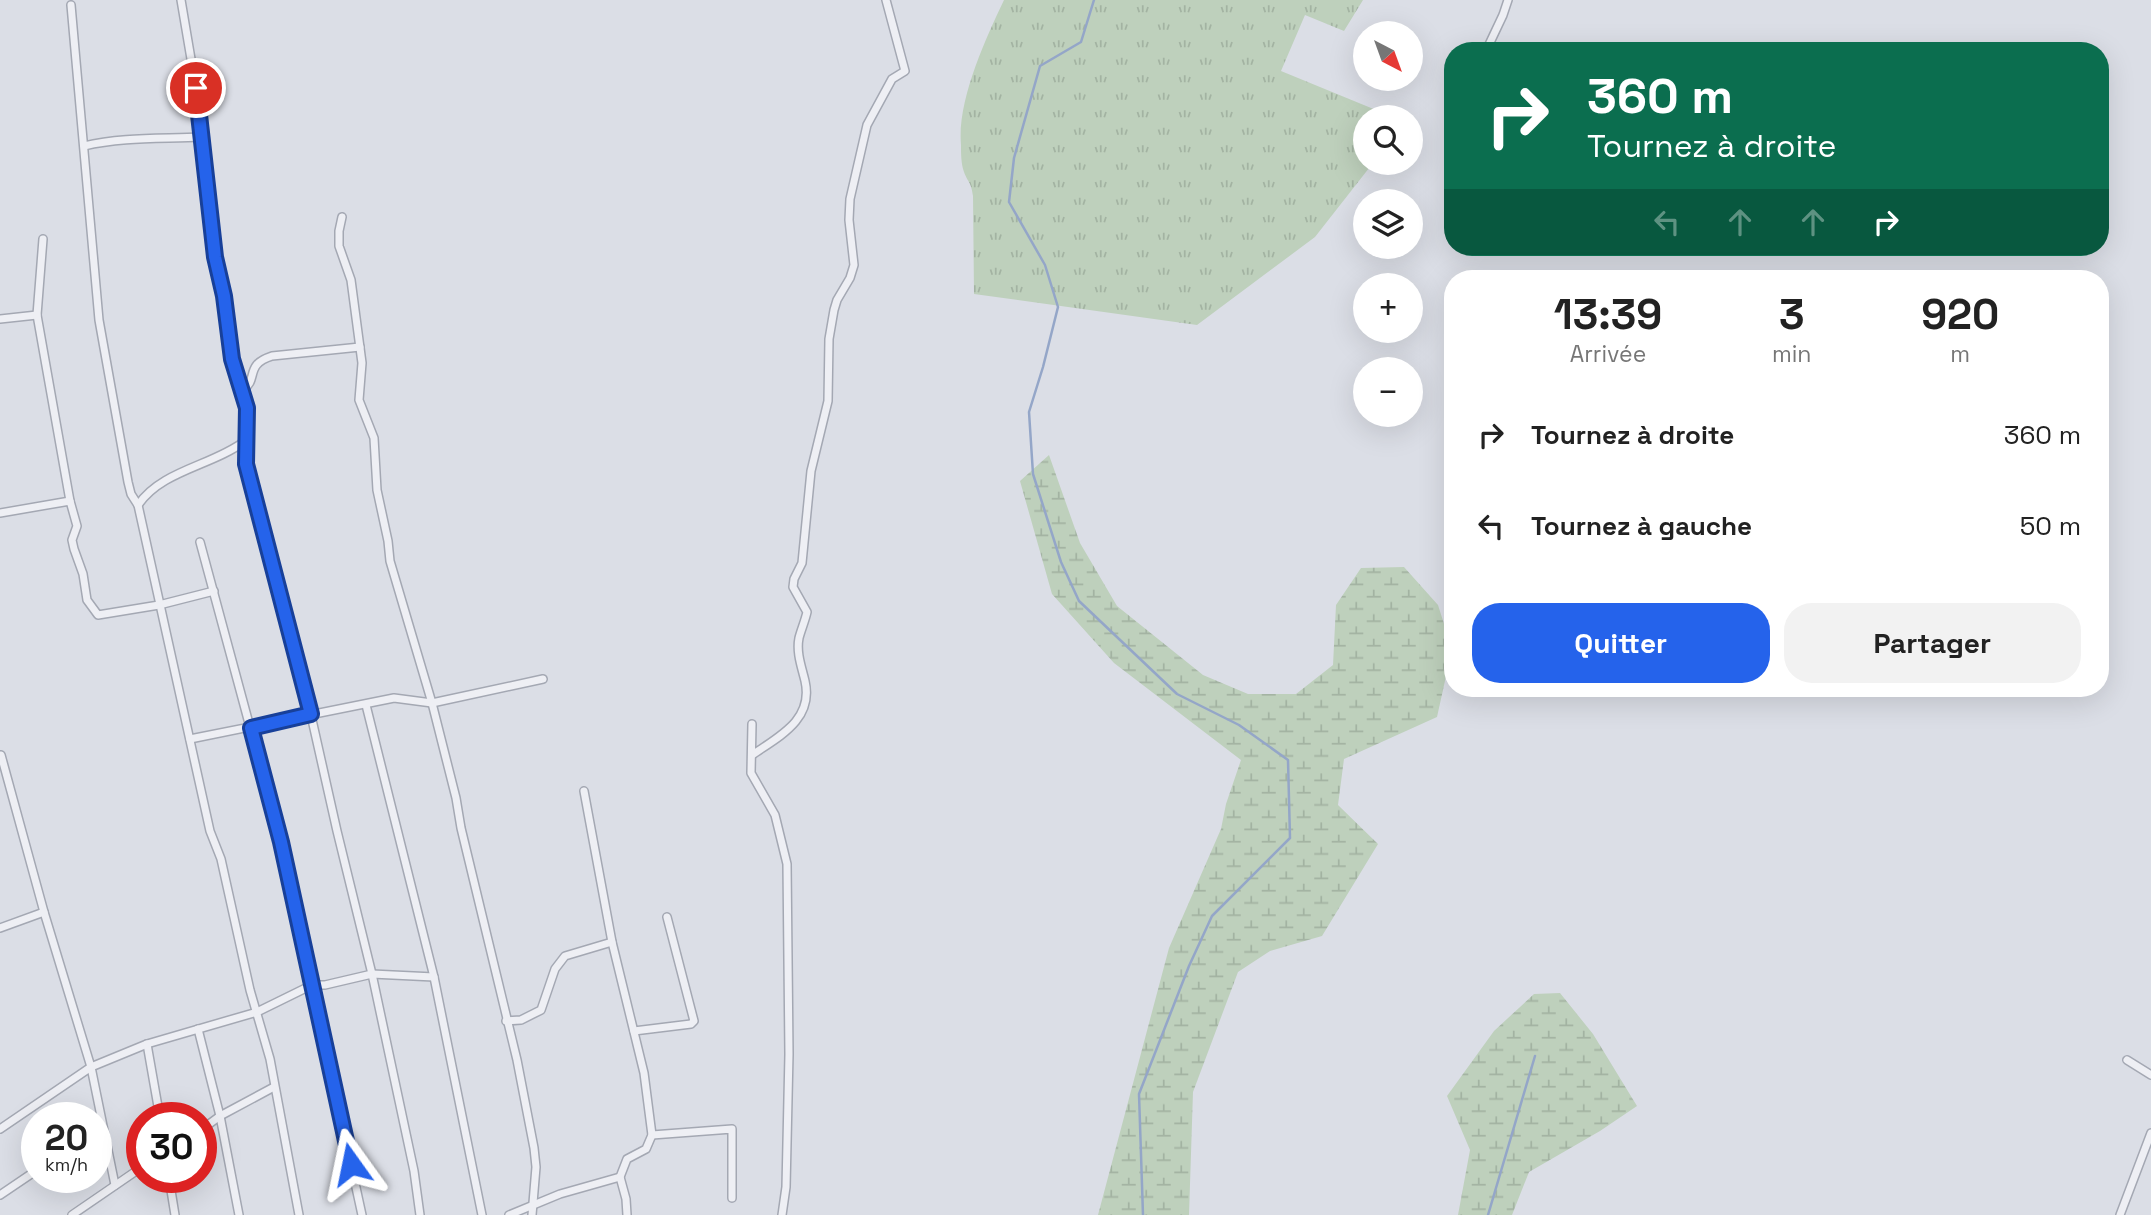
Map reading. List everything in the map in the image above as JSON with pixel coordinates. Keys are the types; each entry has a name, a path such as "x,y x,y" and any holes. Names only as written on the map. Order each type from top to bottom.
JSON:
{"street":[{"path":"181,0 200,113 215,257 224,296 232,359 247,408 246,464 311,714 372,974 414,1171 420,1215"},
{"path":"752,755 792,726 804,710 806,685 799,655 799,640 807,612 793,587 802,563 811,471 828,401 834,310 854,265 849,220 850,199 867,125 892,79 905,71 886,0"},
{"path":"1490,42 1508,0"},
{"path":"71,5 99,320 128,482 138,505 210,831 221,859 270,1059 299,1215"},
{"path":"84,146 124,139 201,137"},
{"path":"342,217 339,246 351,280 360,347 362,379 359,400 374,438 376,490 390,561 432,703 456,798 517,1060 536,1167 532,1215"},
{"path":"43,239 37,315 76,526 72,540 83,574 87,600 98,615 159,605 214,591"},
{"path":"0,319 37,315"},
{"path":"243,390 250,382 254,366 272,356 360,347"},
{"path":"138,505 159,484 219,457 245,441"},
{"path":"0,513 70,501"},
{"path":"200,542 281,842 362,1215"},
{"path":"190,739 394,698 432,703 544,679"},
{"path":"366,705 434,977 482,1215"},
{"path":"752,724 751,773 775,815 787,863 789,1054 786,1187 782,1215"},
{"path":"1,755 44,912 91,1067 96,1102"},
{"path":"584,791 612,942 643,1073 652,1135 646,1149 627,1159 620,1177 627,1215"},
{"path":"0,928 44,912"},
{"path":"634,1031 691,1024 694,1021 667,917"},
{"path":"506,1021 521,1020 541,1010 555,969 565,956 612,942"},
{"path":"0,1129 91,1067 147,1044 257,1012 312,985 324,985 372,974 434,977"},
{"path":"198,1029 220,1116 239,1215"},
{"path":"147,1044 157,1102"},
{"path":"2127,1060 2151,1075"},
{"path":"217,1118 274,1087"},
{"path":"652,1135 732,1129 733,1198"},
{"path":"2120,1215 2151,1133"},
{"path":"72,1215 126,1177"},
{"path":"509,1215 620,1177"},
{"path":"112,1178 114,1185"},
{"path":"0,1195 21,1181"},
{"path":"171,1193 175,1215"}],"green space":[{"path":"1004,0 1363,0 1344,31 1305,15 1281,71 1364,105 1353,105 1353,175 1364,175 1315,237 1197,325 974,294 973,196 962,166 961,128 968,90"},
{"path":"1049,455 1080,543 1117,606 1203,675 1248,694 1296,694 1333,665 1336,605 1361,568 1404,567 1438,605 1444,624 1444,685 1437,717 1344,759 1338,805 1378,844 1322,936 1270,951 1238,972 1193,1092 1189,1215 1098,1215 1169,948 1221,829 1226,804 1241,760 1114,663 1052,594 1020,481"},
{"path":"1560,993 1593,1034 1637,1106 1529,1172 1512,1215 1458,1215 1470,1150 1447,1096 1494,1031 1534,994"}],"waterway":[{"path":"1094,0 1081,42 1040,66 1014,158 1009,202 1045,265 1058,307 1029,412 1033,474 1061,562 1079,601 1177,694 1239,725 1288,760 1290,838 1212,916 1189,966 1139,1094 1143,1215"},
{"path":"1488,1215 1535,1056"}],"route":[{"path":"196,88 215,257 224,296 232,359 247,408 246,464 311,714 251,728 281,842 351,1164"}]}
